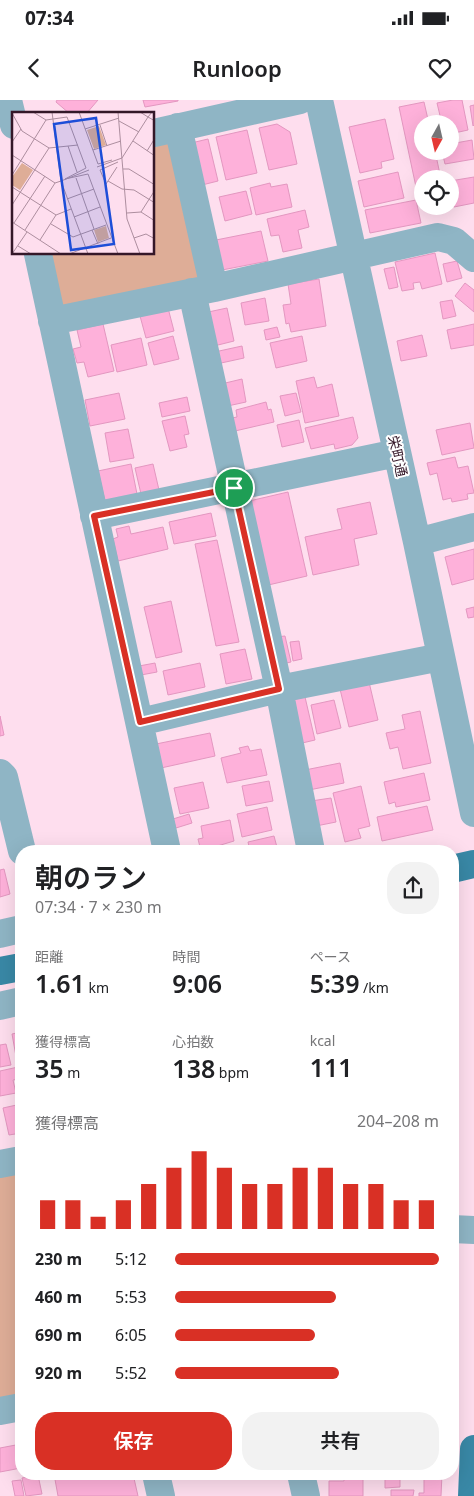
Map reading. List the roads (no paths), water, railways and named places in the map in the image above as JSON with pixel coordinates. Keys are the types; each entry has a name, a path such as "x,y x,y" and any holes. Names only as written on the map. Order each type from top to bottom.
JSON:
{"main road":[{"path":"459,867 474,864"},
{"path":"0,971 15,968"},
{"path":"472,1496 474,1449"}],"street":[{"path":"8,100 12,115"},
{"path":"22,112 31,100"},
{"path":"300,100 166,130 203,290 234,488 279,689 311,845"},
{"name":"栄町通","path":"319,100 417,542 474,813"},
{"path":"52,321 203,290 438,237 454,241 474,258"},
{"path":"38,255 166,845"},
{"path":"94,516 397,453"},
{"path":"417,542 474,527"},
{"path":"140,722 279,689 441,657"},
{"path":"0,773 4,777 24,845"},
{"path":"149,845 158,810"},
{"path":"0,934 15,931"},
{"path":"0,1006 15,1002"},
{"path":"0,1164 15,1161"},
{"path":"459,1230 474,1230"},
{"path":"0,1411 15,1408"},
{"path":"157,1480 161,1496"},
{"path":"302,1480 306,1496"}]}
